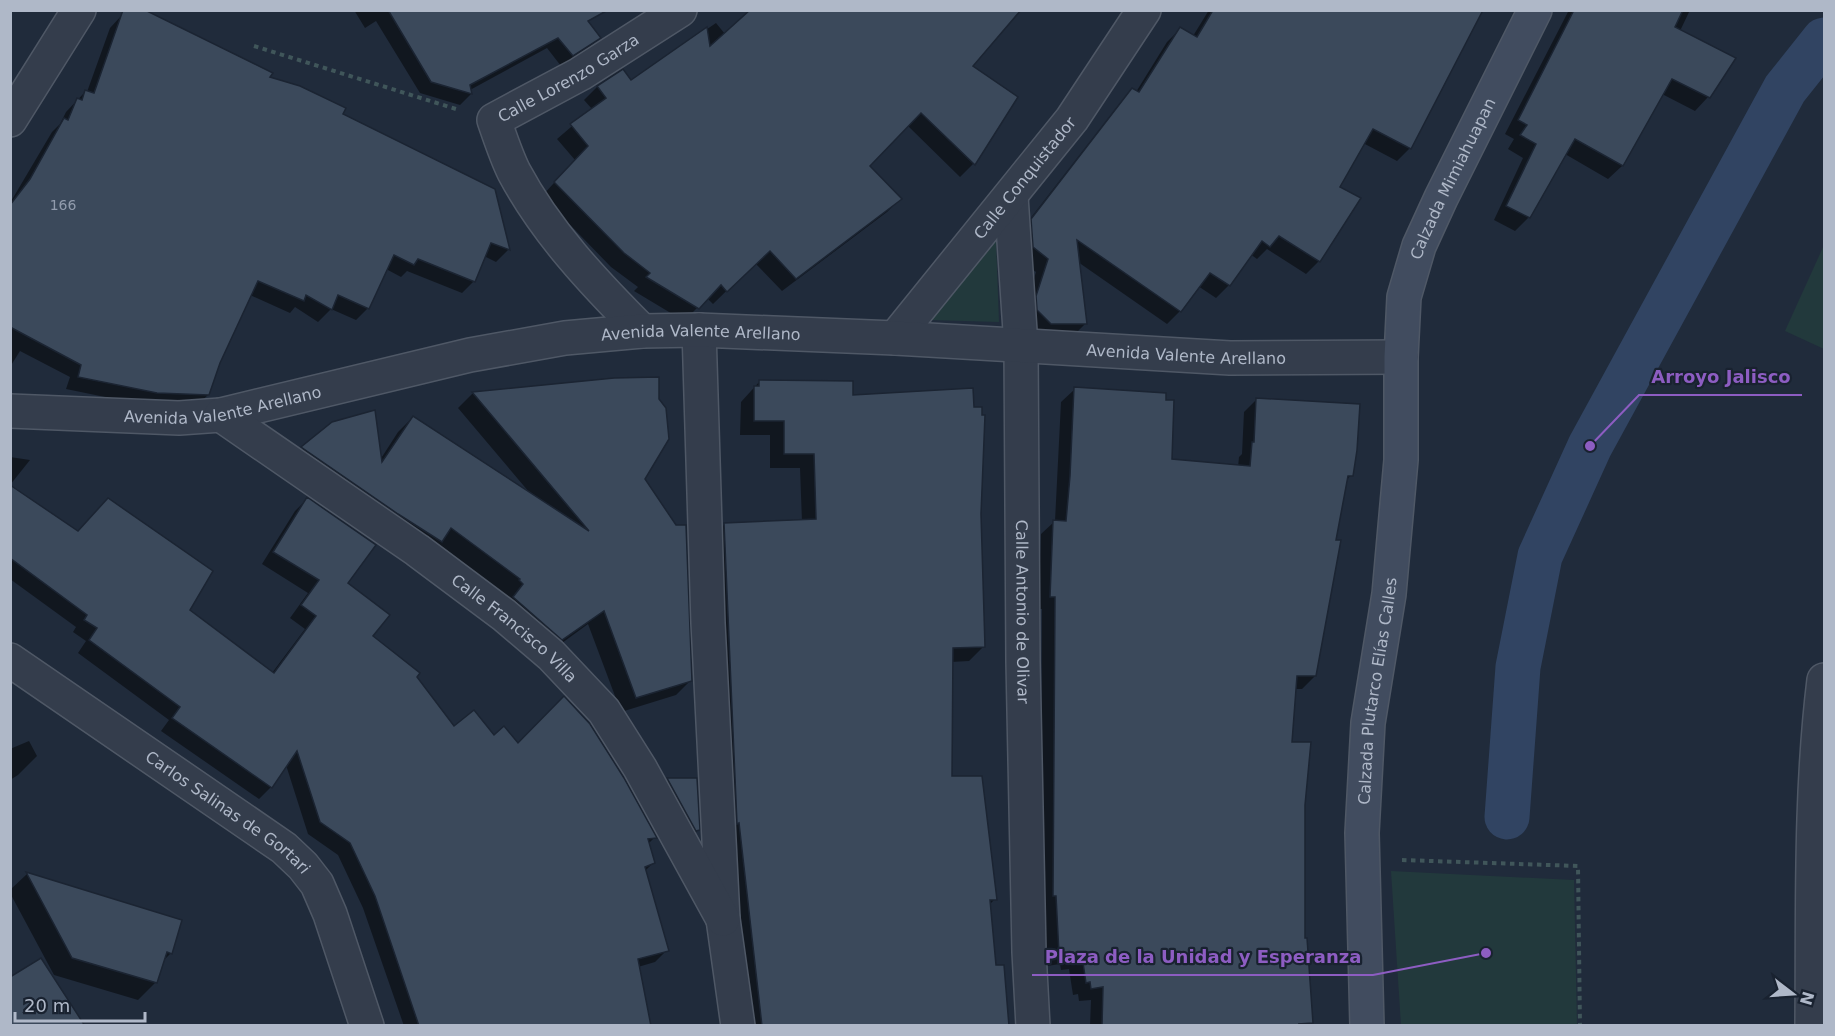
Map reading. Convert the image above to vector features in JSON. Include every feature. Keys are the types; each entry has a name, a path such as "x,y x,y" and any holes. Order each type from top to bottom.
{"main road":[{"name":"Calzada Mimiahuapan","path":"1401,357 1404,297 1419,246 1470,136 1535,10"},
{"name":"Calzada Plutarco Elías Calles","path":"1367,1026 1362,833 1368,723 1389,594 1401,460 1401,357"}],"street":[{"path":"10,120 79,10"},
{"name":"Calle Lorenzo Garza","path":"642,331 601,290 540,213 514,171 494,120 580,74 680,10"},
{"name":"Calle Conquistador","path":"895,338 1072,119 1144,10"},
{"name":"Calle Antonio de Olivar","path":"1011,196 1021,346 1023,674 1029,952 1033,1026"},
{"name":"Avenida Valente Arellano","path":"10,411 179,418 221,415 470,355 565,338 642,331 699,330 895,338 1230,358 1401,357"},
{"name":"Calle Francisco Villa","path":"699,330 708,623 723,919 738,1026"},
{"name":"Calle Francisco Villa","path":"221,415 417,550 504,615 551,655 604,711 640,768 723,919"},
{"name":"Carlos Salinas de Gortari","path":"10,660 284,848 303,866 317,884 330,914 367,1026"},
{"path":"1812,1026 1814,840 1824,680"}],"path":[{"path":"254,46 494,120"},
{"path":"1362,859 1578,866 1580,1026"}],"green space":[{"path":"996,241 999,322 930,320"},
{"path":"1824,245 1824,349 1785,331"},
{"path":"1391,871 1574,880 1577,1025 1401,1025"}],"building":[{"path":"123,10 145,10 273,73 270,77 300,86 346,108 343,114 495,189 510,250 491,243 475,282 418,259 414,265 394,255 369,309 338,295 332,310 306,295 304,301 258,281 220,363 209,395 157,393 78,377 81,365 10,327 10,205 30,179 64,118 68,120 77,98 82,100 85,90 94,93"},
{"path":"388,10 608,10 588,21 601,38 573,56 558,38 470,85 472,94 431,82"},
{"path":"750,10 1021,10 973,66 1018,97 975,165 921,113 870,166 902,199 796,279 770,251 727,292 721,285 699,309 646,277 650,273 624,253 554,182 588,146 570,124 606,98 597,86 623,69 631,80 707,27 710,46"},
{"path":"1213,10 1483,10 1411,149 1373,129 1340,187 1361,198 1320,262 1279,236 1270,247 1262,241 1230,286 1210,273 1181,312 1077,240 1087,324 1051,324 1037,310 1036,296 1048,259 1033,247 1031,219 1132,88 1139,92 1180,27 1197,37"},
{"path":"1574,10 1683,10 1675,27 1736,58 1710,98 1672,79 1623,166 1575,139 1530,218 1506,206 1536,144 1520,135 1527,125 1518,120"},
{"path":"659,377 659,399 666,408 669,439 645,479 676,525 686,525 692,681 636,698 604,611 562,640 513,597 523,584 520,579 451,528 442,542 301,447 332,422 375,410 382,462 413,416 589,531 472,392 614,378"},
{"path":"759,380 853,381 853,395 973,388 974,407 982,407 982,415 985,415 981,514 985,647 953,648 952,776 982,776 997,900 990,900 996,965 1004,965 1009,1026 762,1026 739,823 737,824 724,523 816,519 814,454 784,454 784,421 754,421 754,386 759,386"},
{"path":"1074,387 1166,393 1166,400 1174,400 1172,459 1250,466 1252,442 1254,442 1256,398 1360,404 1353,476 1348,476 1336,540 1341,540 1316,676 1297,676 1292,742 1311,742 1305,805 1305,938 1307,938 1313,1023 1299,1024 1300,1026 1102,1026 1103,987 1091,989 1090,982 1086,983 1082,956 1074,957 1073,952 1059,954 1056,896 1053,896 1055,597 1050,597 1053,520 1066,521"},
{"path":"10,485 78,531 108,498 213,571 190,610 274,673 316,616 301,605 319,580 273,552 307,497 376,545 348,583 390,615 373,636 420,673 417,677 454,726 474,710 494,735 504,726 518,743 564,696 590,724 624,778 657,838 648,839 655,863 645,867 669,951 638,959 651,1026 419,1026 375,896 350,843 320,822 297,751 272,788 172,718 180,707 89,640 97,628 84,620 87,615 10,558"},
{"path":"667,778 697,778 700,830 696,831"},
{"path":"26,872 182,920 172,954 167,952 157,983 72,958"},
{"path":"41,958 85,1026 10,1026 10,977"}],"waterway":[{"path":"1507,817 1518,667 1540,556 1590,446 1785,89 1824,40"}],"place":[{"name":"Arroyo Jalisco","path":"1590,446"},
{"name":"Plaza de la Unidad y Esperanza","path":"1486,953"}]}
